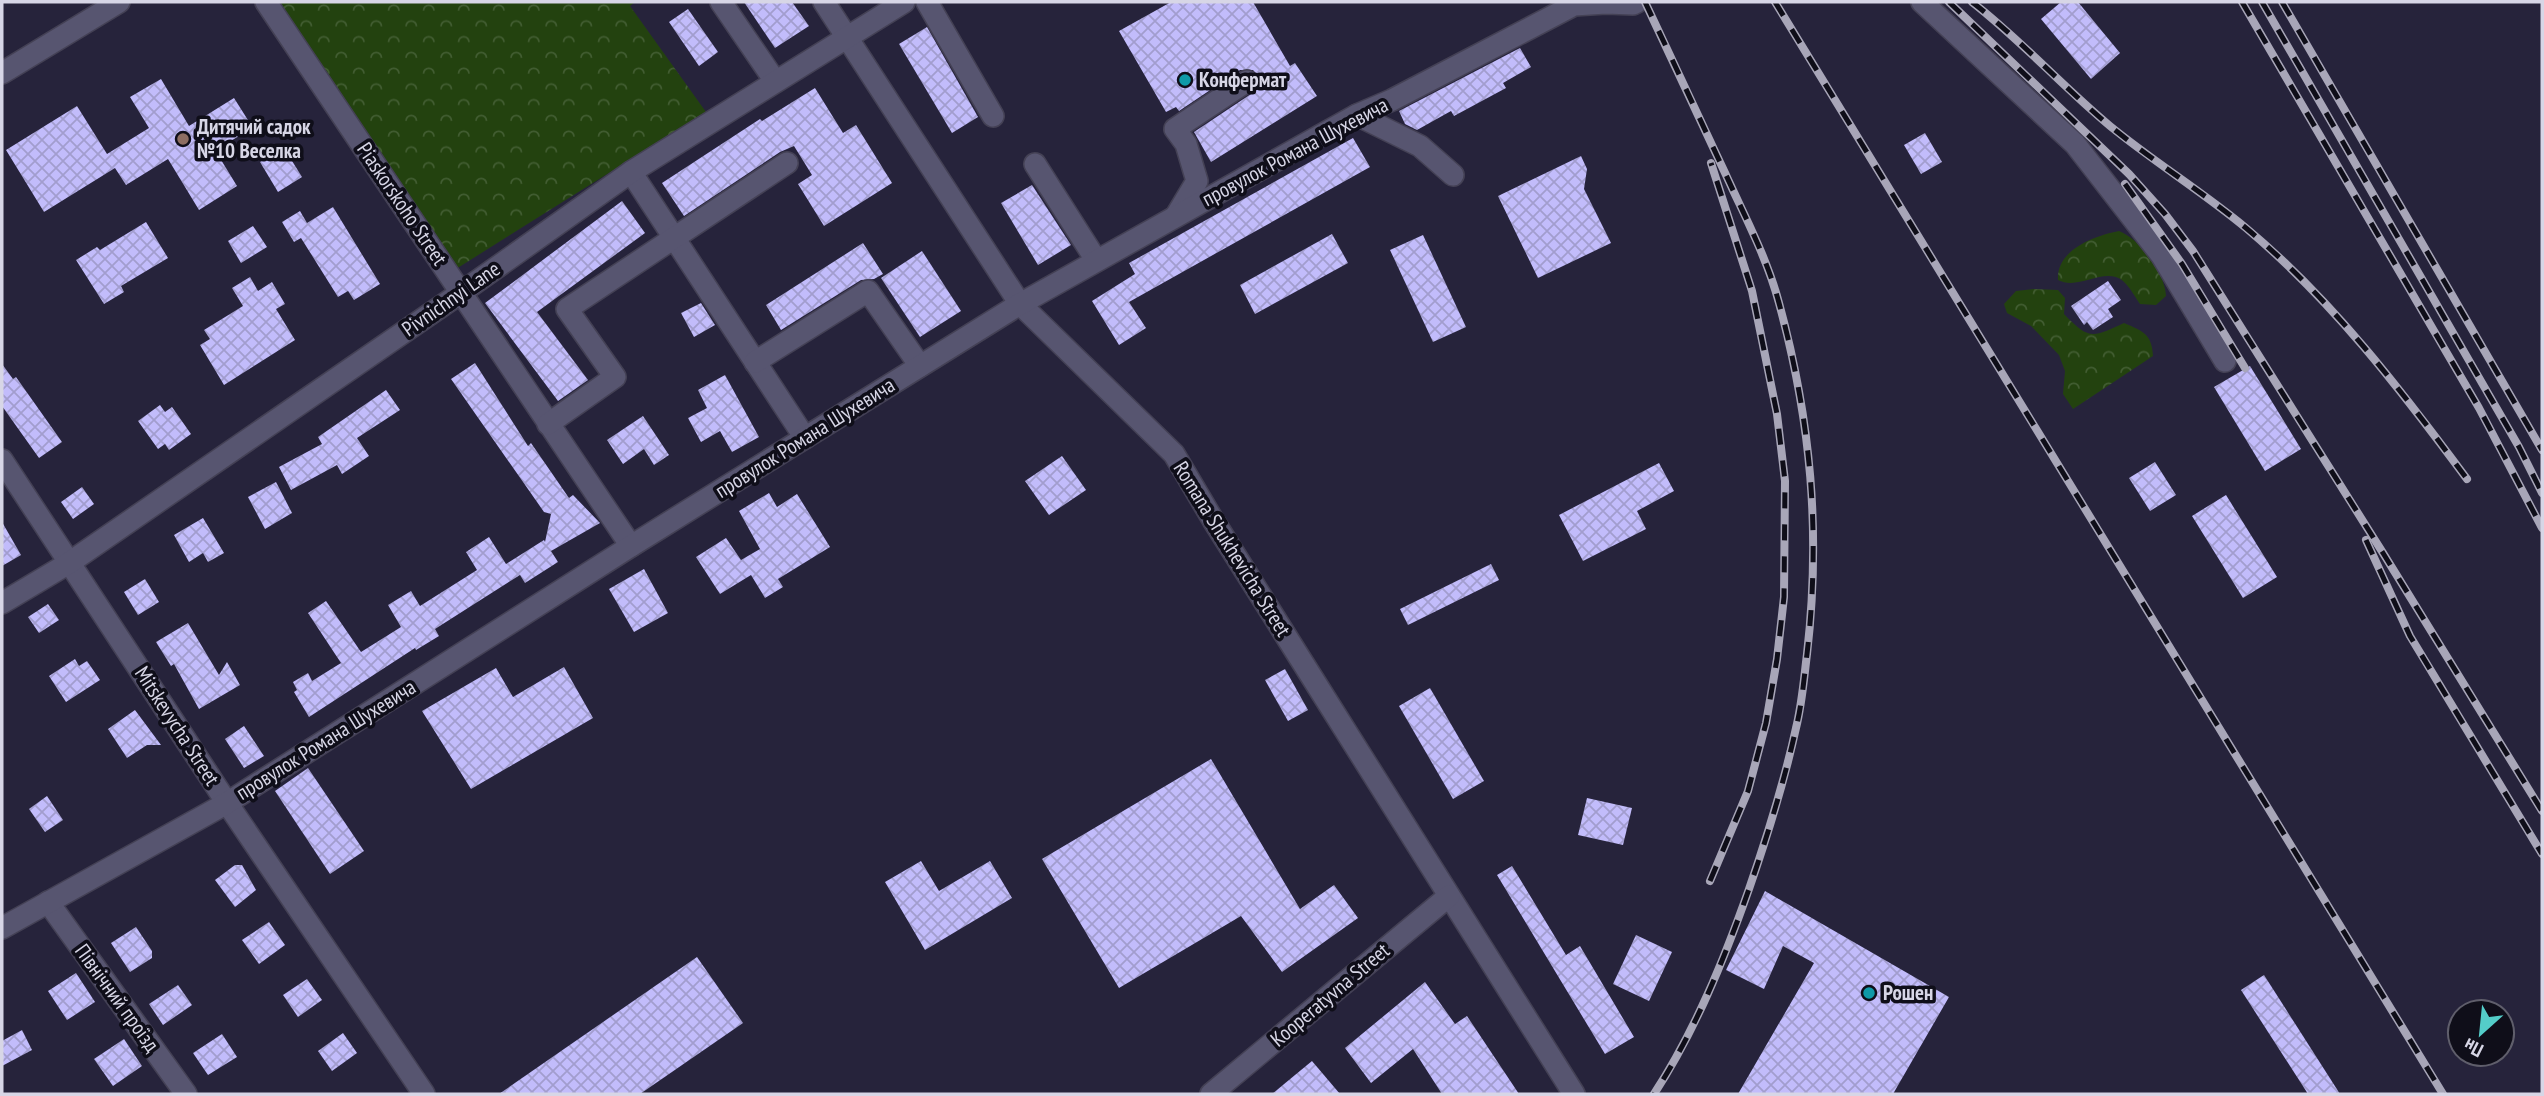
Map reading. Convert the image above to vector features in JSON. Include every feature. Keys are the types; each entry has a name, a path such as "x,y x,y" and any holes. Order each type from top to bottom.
{"street":[{"path":"2,74 119,2"},
{"name":"Piaskorskoho Street","path":"265,2 631,546"},
{"path":"721,2 775,81"},
{"name":"Romana Shukhevicha Street","path":"824,2 1020,304 1174,454 1574,1094"},
{"name":"Pivnichnyi Lane","path":"2,603 69,563 631,172 904,2"},
{"path":"926,2 993,116"},
{"path":"1922,2 2074,144 2162,256 2225,361"},
{"name":"провулок Романа Шухевича","path":"2,928 227,803 631,546 1020,304 1096,260 1357,115 1392,100 1574,5 1635,3"},
{"path":"1175,218 1197,181 1186,144 1175,129 1247,81"},
{"path":"1357,115 1420,146 1453,175"},
{"path":"548,424 615,377 567,309 788,163"},
{"path":"1035,164 1096,260"},
{"path":"631,172 805,438"},
{"path":"755,362 868,291 920,366"},
{"name":"Mitskevycha Street","path":"2,460 227,803 424,1094"},
{"name":"Kooperatyvna Street","path":"1211,1094 1449,896"},
{"name":"Північний проїзд","path":"48,902 186,1094"}],"green space":[{"path":"277,2 635,2 630,6 706,112 456,269"},
{"path":"2119,231 2143,249 2161,277 2166,296 2156,305 2140,304 2126,283 2116,277 2100,277 2074,283 2058,280 2063,260 2078,246"},
{"path":"2058,290 2065,298 2064,314 2079,328 2091,334 2105,332 2124,323 2141,331 2151,343 2153,356 2073,409 2063,394 2065,371 2059,355 2031,326 2007,313 2004,304 2016,291"}],"building":[{"path":"744,2 792,2 809,26 775,48"},
{"name":"Конфермат","path":"1171,2 1253,2 1290,66 1295,63 1317,96 1211,162 1194,132 1254,92 1260,79 1253,70 1240,70 1179,111 1176,107 1166,112 1119,31"},
{"path":"2061,2 2078,2 2120,53 2091,79 2041,19"},
{"path":"688,9 718,52 699,66 669,22"},
{"path":"927,27 978,117 952,133 899,44"},
{"path":"1520,48 1531,67 1503,83 1506,88 1454,116 1451,111 1417,130 1405,124 1399,111"},
{"name":"Дитячий садок №10 Веселка","path":"161,79 189,126 234,98 253,128 215,150 237,186 199,210 168,159 126,185 115,168 44,212 6,150 77,106 107,154 149,128 130,97"},
{"path":"815,88 843,133 856,125 892,183 824,226 798,184 812,175 794,146 780,152 684,216 662,183 760,119 762,121"},
{"path":"1925,133 1942,162 1921,174 1904,145"},
{"path":"1353,138 1370,167 1129,302 1146,328 1119,345 1092,301 1135,274 1129,263"},
{"path":"284,148 302,177 278,192 260,162"},
{"path":"1581,156 1587,169 1584,189 1611,243 1538,278 1498,196"},
{"path":"1032,185 1071,245 1038,265 1001,203"},
{"path":"622,201 645,233 537,312 588,380 558,401 485,303"},
{"path":"333,207 380,284 354,300 348,291 338,297 301,238 294,242 282,222 300,211 307,223"},
{"path":"146,222 168,258 121,286 124,292 104,304 76,260 97,247 100,250"},
{"path":"253,226 267,247 241,263 228,241"},
{"path":"1332,234 1348,263 1255,314 1240,285"},
{"path":"1423,235 1466,327 1433,342 1390,250"},
{"path":"863,243 883,274 874,279 861,280 781,330 766,305"},
{"path":"922,251 961,311 920,337 881,278"},
{"path":"250,277 258,291 272,282 285,304 276,309 295,340 224,385 200,345 210,339 204,330 243,306 232,288"},
{"path":"2108,281 2121,300 2108,309 2113,317 2093,330 2087,322 2084,325 2071,306"},
{"path":"701,303 715,325 694,337 681,313"},
{"path":"475,363 528,446 531,443 569,498 573,495 600,523 551,551 558,562 525,583 520,575 435,629 439,636 416,650 415,648 309,717 294,692 297,690 293,682 308,673 312,681 341,663 308,613 326,601 361,652 401,627 388,605 411,591 420,606 477,570 466,552 489,537 506,564 544,540 545,542 551,514 544,512 451,379"},
{"path":"2,364 13,379 16,377 62,442 39,458 2,406"},
{"path":"2250,366 2301,449 2265,471 2214,387"},
{"path":"725,375 759,437 732,452 720,431 701,442 688,418 707,408 698,390"},
{"path":"386,390 400,410 357,438 369,456 342,474 337,465 291,490 279,467 322,444 318,437"},
{"path":"160,405 165,412 172,407 191,434 169,450 165,444 158,449 138,421"},
{"path":"643,416 669,455 654,465 644,449 623,464 607,440"},
{"path":"1062,456 1086,490 1049,515 1025,481"},
{"path":"2155,462 2176,495 2150,511 2129,478"},
{"path":"1659,463 1674,491 1637,511 1646,529 1583,561 1559,515"},
{"path":"276,482 292,513 265,529 248,497"},
{"path":"82,487 94,504 73,519 61,502"},
{"path":"769,493 777,507 797,494 830,547 778,579 783,587 765,598 751,575 720,594 696,557 726,538 741,560 760,549 739,511"},
{"path":"2226,495 2277,577 2243,598 2192,516"},
{"path":"203,518 224,553 208,562 203,553 189,562 174,535"},
{"path":"2,522 21,555 2,566"},
{"path":"1491,564 1499,580 1408,625 1400,609"},
{"path":"644,569 668,613 634,632 609,589"},
{"path":"145,579 159,602 138,615 124,592"},
{"path":"48,604 59,620 39,633 28,617"},
{"path":"188,623 219,675 227,662 240,685 199,709 174,664 171,666 156,642"},
{"path":"75,659 79,666 87,661 100,680 66,702 49,676"},
{"path":"564,667 593,718 471,789 422,711 496,668 513,697"},
{"path":"1285,669 1308,710 1288,721 1265,680"},
{"path":"1430,688 1484,781 1453,799 1399,706"},
{"path":"135,710 161,745 147,745 127,758 108,729"},
{"path":"244,726 264,756 244,768 225,739"},
{"path":"1211,759 1300,909 1334,885 1358,918 1282,972 1241,916 1119,988 1042,859"},
{"path":"308,768 364,851 330,874 275,791"},
{"path":"47,796 63,820 45,832 29,809"},
{"path":"1587,798 1632,808 1623,845 1578,835"},
{"path":"921,861 939,891 990,861 1012,898 925,950 885,882"},
{"path":"235,865 242,865 256,890 235,907 215,880"},
{"path":"1512,866 1566,955 1580,946 1634,1037 1605,1054 1497,875"},
{"name":"Рошен","path":"1765,891 1949,997 1893,1094 1738,1094 1814,963 1783,946 1764,989 1726,970"},
{"path":"269,922 285,945 259,964 242,940"},
{"path":"136,927 152,951 152,958 130,972 111,943"},
{"path":"1636,935 1672,952 1649,1001 1613,984"},
{"path":"697,957 743,1023 640,1094 499,1094"},
{"path":"76,973 95,1002 67,1020 48,991"},
{"path":"2264,975 2340,1094 2308,1094 2241,990"},
{"path":"307,979 322,1000 298,1017 283,995"},
{"path":"1425,982 1455,1024 1467,1016 1519,1094 1442,1094 1413,1049 1371,1083 1345,1048"},
{"path":"178,985 192,1005 163,1025 149,1004"},
{"path":"22,1030 32,1050 2,1066 2,1041"},
{"path":"343,1033 357,1053 332,1071 318,1051"},
{"path":"222,1034 237,1057 208,1075 193,1053"},
{"path":"124,1039 142,1066 113,1086 94,1059"},
{"path":"1312,1061 1340,1094 1272,1094"}],"railway":[{"path":"1645,2 1755,238 1774,286 1799,390 1806,434 1813,520 1811,609 1804,682 1781,789 1749,889 1719,968 1683,1045 1654,1094"},
{"path":"1775,2 2443,1094"},
{"path":"1949,2 2129,174 2165,214 2193,251 2542,811"},
{"path":"1972,2 2110,126 2230,215 2308,285 2364,347 2467,479"},
{"path":"2242,2 2479,408 2542,528"},
{"path":"2262,2 2519,447 2542,493"},
{"path":"2282,2 2542,450"},
{"path":"1710,881 1748,791 1766,723 1784,597 1785,481 1777,414 1752,291 1711,163"},
{"path":"2125,184 2182,264 2245,368"},
{"path":"2366,540 2410,636 2542,854"}],"place":[{"name":"Конфермат","path":"1185,80"},
{"name":"Дитячий садок №10 Веселка","path":"183,139"},
{"name":"Рошен","path":"1869,993"}]}
